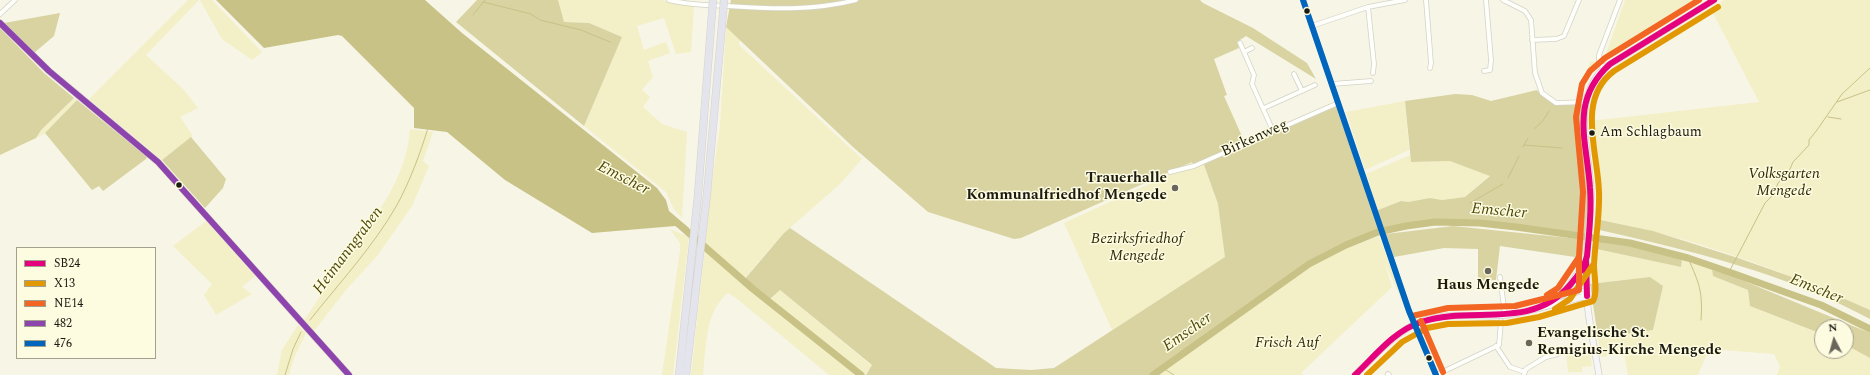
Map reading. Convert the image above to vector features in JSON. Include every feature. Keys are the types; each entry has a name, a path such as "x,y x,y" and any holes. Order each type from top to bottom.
{"highway":[{"path":"679,375 696,213 713,0"},
{"path":"686,375 704,219 724,0"}],"main road":[{"path":"1599,375 1587,296 1586,261 1591,191 1584,128 1586,102 1591,84 1604,68 1714,0"},
{"path":"1,24 49,71 158,162 349,375"},
{"path":"1564,294 1586,261"},
{"path":"1544,306 1564,294 1575,290 1583,292 1587,296"},
{"path":"1355,375 1398,335 1414,324 1446,315 1505,315 1587,296"}],"street":[{"path":"0,14 15,0"},
{"path":"669,0 697,4 785,9 829,6 856,0"},
{"path":"1303,0 1414,324 1436,375 1498,346"},
{"path":"1312,26 1368,7 1405,0"},
{"path":"1426,0 1431,63 1430,68"},
{"path":"1484,70 1490,70 1491,60 1486,0"},
{"path":"1503,0 1518,7 1528,15 1531,20 1535,73 1542,93 1556,103 1586,102"},
{"path":"1532,40 1556,39 1564,36 1579,0"},
{"path":"1604,68 1599,62 1599,54 1620,0"},
{"path":"1368,7 1374,62 1373,73"},
{"path":"1240,43 1254,75 1252,84 1273,131"},
{"path":"1244,52 1252,48"},
{"path":"1294,74 1302,91"},
{"path":"1332,84 1371,81"},
{"path":"1264,108 1315,85"},
{"name":"Birkenweg","path":"1170,172 1194,166 1338,103"},
{"path":"1500,277 1505,315"},
{"path":"1501,321 1498,346 1510,367 1524,373 1526,369 1546,358 1558,354"}],"green space":[{"path":"188,0 199,0 146,55 183,89 198,108 180,117 193,136 162,160 89,99"},
{"path":"200,0 212,0 262,52 252,60 222,39"},
{"path":"558,0 661,0 694,6 691,52 676,54 664,18 637,26 644,50 666,42 670,53 648,61 653,77 642,90 650,97 643,107 662,124 687,132 682,218 674,209 666,192 584,126 622,37 589,23 563,22"},
{"path":"1625,0 1704,0 1607,59 1605,57"},
{"name":"Volksgarten Mengede","path":"1724,0 1870,0 1870,310 1804,282 1736,256 1666,235 1596,219 1596,192 1590,121 1759,102 1711,9"},
{"path":"726,27 740,40 739,45 862,159 839,185 784,233 743,280 768,302 780,290 872,366 865,375 829,375 735,297 728,293 720,301 711,320 706,342 703,375 691,375 705,248 724,263 705,246 710,196 720,126"},
{"path":"1594,61 1595,68 1582,90 1581,85 1590,62"},
{"path":"74,98 77,100 45,133 36,138 40,130"},
{"path":"1405,101 1409,150 1365,170 1346,112"},
{"path":"410,129 433,132 423,161 429,166 412,206 377,256 346,290 314,331 304,320 388,196 403,164 408,147"},
{"path":"1410,155 1411,162 1450,161 1490,175 1465,197 1442,200 1430,198 1408,202 1401,201 1378,210 1366,174"},
{"name":"Bezirksfriedhof Mengede","path":"1192,162 1203,162 1218,204 1226,257 1112,330 1064,223 1169,175"},
{"path":"206,221 255,276 242,287 252,294 216,315 204,295 212,284 173,246"},
{"path":"670,229 689,237 673,375 662,375 680,251 680,243"},
{"name":"Frisch Auf","path":"1379,236 1406,310 1384,261 1392,287 1301,373 1303,375 1153,375 1309,264"},
{"path":"1592,248 1681,267 1682,258 1711,267 1713,276 1748,290 1750,306 1814,331 1814,359 1854,359 1854,349 1870,358 1870,375 1777,375 1780,366 1774,354 1709,349 1698,375 1628,375 1624,353 1601,357 1598,338 1653,330 1663,286 1650,277 1590,284"},
{"path":"298,325 306,333 294,358 289,375 277,375 282,350"},
{"path":"1589,347 1592,366 1582,367 1582,372 1568,372 1566,353"}],"shaded area":[{"path":"477,0 558,0 564,22 589,23 622,37 584,126 456,22"},
{"path":"731,0 1200,0 1203,3 1253,28 1307,63 1316,79 1246,36 1237,42 1239,48 1214,59 1227,95 1224,96 1245,143 1336,106 1373,212 1401,201 1408,202 1430,198 1442,200 1465,197 1490,176 1450,161 1411,162 1405,101 1455,94 1472,95 1491,101 1537,90 1548,100 1554,103 1565,105 1586,102 1584,121 1590,181 1588,236 1516,227 1453,222 1406,226 1378,232 1346,245 1309,264 1153,375 866,375 872,365 780,290 769,300 744,280 790,228 996,368 1031,370 1054,368 1225,257 1218,204 1203,162 1194,166 1192,162 1021,238 1014,239 928,212 853,147 726,27"},
{"path":"60,13 54,36 34,53 4,23"},
{"path":"0,28 44,73 74,98 41,130 36,138 0,155"},
{"path":"77,100 147,157 103,191 99,186 92,190 45,133"},
{"path":"191,137 226,179 223,188 205,208 162,160"},
{"path":"1596,219 1653,231 1738,258 1806,282 1870,310 1870,319 1804,288 1770,276 1666,245 1595,229"},
{"path":"1453,226 1584,240 1582,258 1500,246 1496,280 1478,281 1478,249 1444,248 1394,257 1386,234"},
{"path":"1594,238 1682,258 1681,267 1592,248"},
{"path":"1712,270 1727,274 1836,319 1814,319 1814,331 1750,306 1748,290 1713,276"},
{"path":"1650,277 1663,286 1653,330 1598,338 1590,284"},
{"path":"1854,326 1870,333 1870,358 1854,349"}],"water":[{"path":"216,0 425,0 462,33 657,188 666,200 669,211 689,228 688,235 675,226 592,233 505,180 447,132 414,128 414,108 342,36 338,35 264,48"}],"waterway":[{"path":"473,15 485,0"},
{"path":"483,2 531,14 540,20 581,30 610,42"},
{"path":"1729,272 1765,203 1774,194 1778,183 1790,169 1793,162 1809,145 1809,140 1842,94 1870,68"},
{"path":"1837,102 1870,90"},
{"path":"1534,129 1542,122 1549,111"},
{"path":"1828,117 1841,119"},
{"name":"Heimanngraben","path":"310,320 367,250 388,220 402,196 428,128"},
{"path":"1523,147 1528,138"},
{"path":"1524,145 1562,148"},
{"path":"1508,178 1519,156"},
{"path":"1470,203 1503,184"},
{"name":"Emscher","path":"1153,375 1309,264 1346,245 1378,232 1435,222 1480,223 1630,243 1688,258 1729,272 1821,305 1870,329"},
{"name":"Emscher","path":"682,227 753,289 861,375"},
{"path":"1688,258 1701,294 1701,320"},
{"name":"Heimanngraben","path":"285,375 293,349 301,332"},
{"path":"1163,368 1174,375"}],"transit line":[{"name":"476","path":"1303,0 1409,311 1436,375"},
{"name":"NE14","path":"1412,316 1448,308 1515,306 1579,290 1579,257 1583,192 1576,117 1582,84 1590,71 1605,58 1699,0"},
{"name":"SB24","path":"1355,375 1385,345 1402,331 1411,326 1440,317 1500,314 1537,308 1554,299 1570,285 1580,271 1587,256 1591,197 1584,138 1584,122 1585,107 1589,92 1597,78 1610,64 1714,0"},
{"name":"X13","path":"1367,375 1402,342 1427,328 1448,324 1507,323 1539,317 1593,301 1595,293 1594,265 1599,201 1598,176 1592,127 1592,111 1595,96 1602,83 1614,71 1718,7"},
{"name":"482","path":"0,23 49,71 158,162 349,375"},
{"name":"NE14","path":"1547,295 1558,288 1579,257"},
{"name":"SB24","path":"1586,261 1587,296"},
{"name":"X13","path":"1555,309 1570,299 1593,265"},
{"name":"NE14","path":"1421,321 1443,372"}],"place":[{"name":"Am Schlagbaum","path":"1592,133"},
{"name":"Trauerhalle Kommunalfriedhof Mengede","path":"1175,188"},
{"name":"Haus Mengede","path":"1488,271"},
{"name":"Evangelische St. Remigius-Kirche Mengede","path":"1529,343"}]}
